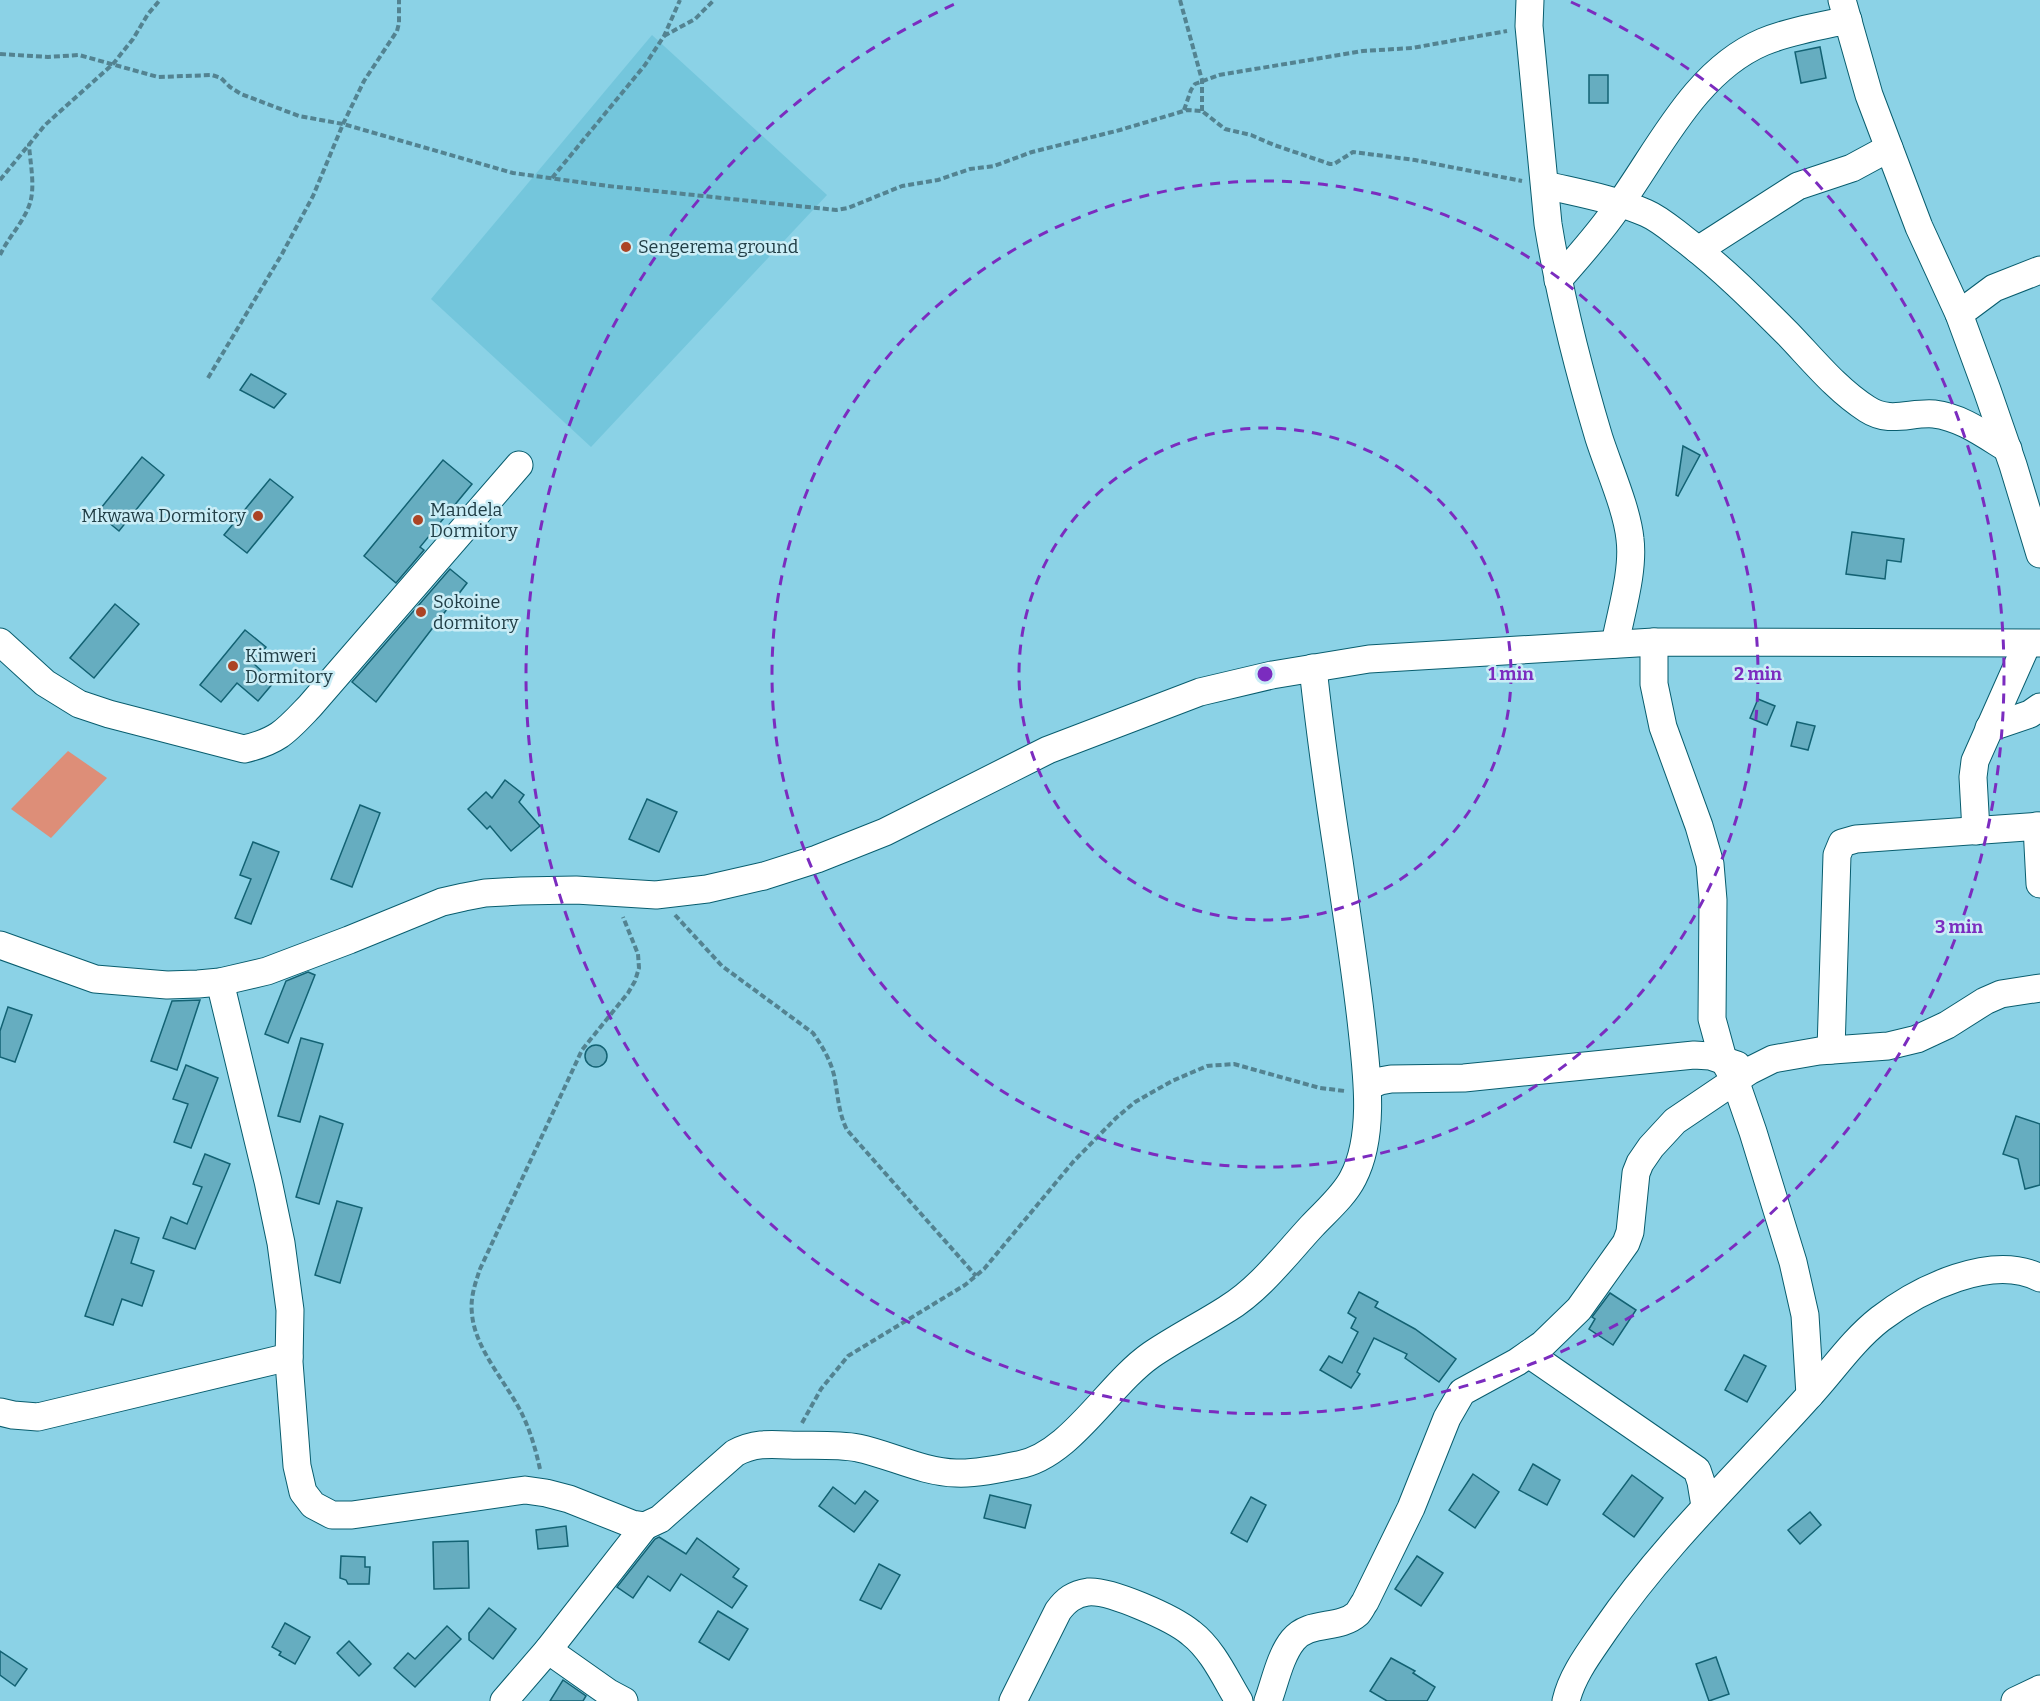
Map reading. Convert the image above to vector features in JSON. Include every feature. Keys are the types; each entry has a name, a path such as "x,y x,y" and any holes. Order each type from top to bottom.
{"street":[{"path":"1558,280 1587,248 1621,203 1680,116 1705,85 1727,64 1762,43 1845,10 1869,95 1919,227 1959,314 2007,449 2040,554"},
{"path":"1530,13 1548,224 1558,280 1565,314 1630,539 1629,564 1615,644"},
{"path":"1698,250 1798,186 1852,168 1889,148"},
{"path":"1545,185 1621,203 1648,214 1698,250 1761,307 1839,387 1866,409 1879,416 1887,417 1934,414 1952,418 2007,449"},
{"path":"1959,314 1994,288 2040,270"},
{"path":"0,642 45,683 79,704 244,749 264,744 284,734 310,706 519,465"},
{"path":"1654,642 1654,684 1663,727 1699,826 1710,864 1713,900 1712,1019 1736,1070 1793,1262 1805,1315 1810,1395"},
{"path":"0,945 95,979 167,985 220,982 267,970 453,900 485,893 613,892 656,895 707,889 764,876 818,859 885,832 1048,750 1200,692 1313,668 1369,659 1615,644 1654,642 2034,644 1989,728 1975,762 1973,777 1976,831"},
{"path":"504,1701 548,1650 645,1526 660,1519 735,1453 748,1446 764,1444 855,1448 882,1454 926,1469 958,1474 1021,1465 1038,1460 1071,1435 1126,1375 1148,1357 1230,1308 1254,1287 1353,1180 1365,1139 1368,1086 1313,668"},
{"path":"1989,728 2030,714 2040,707"},
{"path":"1831,1050 1839,848 1842,843 1848,840 2039,826 2040,884"},
{"path":"220,982 281,1243 290,1310 289,1357 297,1466 303,1492 313,1505 332,1515 352,1515 525,1490 546,1492 632,1524 645,1526"},
{"path":"1268,1701 1286,1653 1293,1641 1303,1631 1346,1620 1357,1614 1365,1602 1411,1508 1447,1418 1462,1392 1543,1344 1580,1309 1626,1243 1630,1232 1636,1173 1651,1147 1675,1121 1736,1070 1796,1054 1888,1046 1917,1039 2001,994 2040,988"},
{"path":"1368,1086 1391,1079 1464,1078 1694,1055 1710,1056 1736,1070"},
{"path":"1566,1701 1583,1662 1622,1605 1705,1506 1810,1395 1858,1337 1881,1318 1921,1294 1964,1276 1991,1270 2013,1269 2039,1278"},
{"path":"1528,1354 1697,1470 1705,1506"},
{"path":"0,1412 38,1417 289,1357"},
{"path":"1013,1701 1061,1606 1074,1596 1089,1592 1108,1594 1142,1606 1191,1632 1208,1650 1239,1701"},
{"path":"548,1650 624,1701"},
{"path":"2014,1701 2040,1689"}],"path":[{"path":"0,180 45,125 113,63 160,0"},
{"path":"208,378 282,254 313,196 364,81 397,31 399,0"},
{"path":"551,179 645,65 664,36 680,0"},
{"path":"664,36 695,19 714,0"},
{"path":"1180,0 1202,80 1202,111"},
{"path":"1184,111 1191,90 1202,80 1219,75 1287,62 1386,48 1412,48 1474,38 1530,13"},
{"path":"0,54 48,57 80,55 158,77 212,75 221,78 241,94 299,116 343,124 491,167 551,179 836,210 848,208 902,186 938,180 970,169 994,166 1032,152 1184,111 1202,111 1225,129 1251,135 1330,164 1334,164 1353,152 1415,160 1545,185"},
{"path":"0,255 30,204 32,191 29,144"},
{"path":"546,1492 535,1447 523,1415 478,1337 472,1316 472,1296 480,1269 582,1050 635,981 639,968 638,954 613,892"},
{"path":"656,895 722,966 813,1033 823,1047 833,1073 842,1119 848,1130 976,1276"},
{"path":"790,1445 821,1389 848,1356 965,1285 984,1269 1074,1162 1116,1118 1135,1102 1172,1081 1207,1066 1234,1064 1339,1092 1368,1086"}],"shaded area":[{"name":"Sengerema ground","path":"652,35 827,195 591,447 431,299"},
{"path":"68,751 107,778 51,838 11,809"}],"building":[{"path":"1820,47 1826,78 1801,83 1795,52"},
{"path":"1589,75 1608,75 1608,103 1589,103"},
{"path":"251,374 286,394 274,408 240,390"},
{"path":"1683,446 1700,455 1678,496 1676,495"},
{"path":"142,457 164,475 119,531 97,513"},
{"name":"Mandela Dormitory","path":"443,460 472,484 420,547 424,550 396,583 364,556"},
{"name":"Mkwawa Dormitory","path":"270,479 293,497 247,553 224,535"},
{"path":"1852,532 1904,539 1901,562 1887,560 1885,579 1846,574"},
{"name":"Sokoine dormitory","path":"450,569 467,583 376,702 352,682"},
{"path":"115,604 139,624 94,678 70,658"},
{"name":"Kimweri Dormitory","path":"245,630 266,647 253,663 274,682 258,701 237,683 221,702 200,685"},
{"path":"1758,699 1775,706 1767,725 1750,718"},
{"path":"1797,722 1815,726 1808,750 1791,746"},
{"path":"505,780 524,795 519,802 540,826 511,851 490,826 487,829 468,809 486,792 492,798"},
{"path":"647,799 677,812 659,852 629,839"},
{"path":"360,805 380,813 352,887 331,879"},
{"path":"253,842 279,852 251,924 235,918 251,879 240,875"},
{"path":"308,972 315,975 288,1043 265,1034 286,981"},
{"path":"200,1000 177,1070 151,1061 172,1001"},
{"path":"8,1007 32,1015 15,1062 0,1057 0,1031"},
{"path":"301,1038 323,1044 300,1122 278,1116"},
{"path":"596,1045 604,1048 607,1056 604,1064 596,1067 588,1064 585,1056 588,1048"},
{"path":"186,1065 218,1078 191,1148 174,1142 188,1104 173,1099"},
{"path":"320,1116 343,1124 319,1204 296,1197"},
{"path":"2016,1116 2040,1124 2040,1185 2025,1189 2018,1159 2003,1154"},
{"path":"205,1154 230,1164 195,1249 163,1238 171,1217 187,1224 202,1187 193,1184"},
{"path":"337,1201 362,1208 340,1283 315,1275"},
{"path":"115,1230 139,1238 131,1263 154,1271 142,1306 122,1299 113,1325 85,1316"},
{"path":"1359,1292 1378,1302 1375,1307 1415,1329 1456,1359 1439,1382 1405,1358 1407,1354 1374,1338 1357,1372 1360,1374 1351,1388 1320,1370 1329,1356 1342,1363 1358,1332 1351,1328 1356,1318 1348,1313"},
{"path":"1610,1293 1636,1310 1613,1345 1589,1329 1595,1319 1592,1317"},
{"path":"1744,1355 1766,1366 1747,1402 1725,1390"},
{"path":"1533,1464 1560,1480 1547,1505 1519,1490"},
{"path":"1473,1474 1499,1492 1475,1528 1449,1510"},
{"path":"1632,1475 1663,1498 1634,1537 1603,1514"},
{"path":"833,1487 855,1504 865,1491 878,1501 854,1532 819,1506"},
{"path":"990,1495 1031,1505 1025,1528 984,1518"},
{"path":"1251,1497 1266,1505 1247,1542 1231,1533"},
{"path":"1810,1512 1821,1525 1800,1544 1788,1530"},
{"path":"566,1526 568,1546 538,1549 536,1530"},
{"path":"659,1537 686,1554 697,1538 739,1569 733,1577 747,1586 732,1608 681,1574 670,1591 648,1576 633,1598 617,1587"},
{"path":"468,1541 469,1588 434,1589 433,1542"},
{"path":"341,1556 365,1557 365,1567 370,1567 369,1584 348,1584 346,1580 340,1578"},
{"path":"1417,1556 1443,1573 1421,1606 1395,1589"},
{"path":"879,1564 900,1575 881,1609 860,1600"},
{"path":"489,1608 516,1629 493,1659 469,1640 469,1633"},
{"path":"718,1611 748,1629 729,1660 699,1642"},
{"path":"285,1623 310,1637 295,1664 279,1655 281,1652 272,1647"},
{"path":"447,1626 461,1639 415,1687 394,1668 408,1653 415,1659"},
{"path":"349,1641 371,1664 359,1676 337,1653"},
{"path":"0,1651 27,1669 15,1686 0,1675"},
{"path":"1716,1657 1729,1694 1709,1701 1696,1664"},
{"path":"1391,1658 1415,1671 1413,1673 1435,1687 1427,1701 1387,1701 1370,1691"},
{"path":"563,1680 586,1696 583,1701 550,1701"}],"place":[{"name":"Sengerema ground","path":"626,247"},
{"name":"Mkwawa Dormitory","path":"258,516"},
{"name":"Mandela Dormitory","path":"418,520"},
{"name":"Sokoine dormitory","path":"421,612"},
{"name":"Kimweri Dormitory","path":"233,666"}]}
